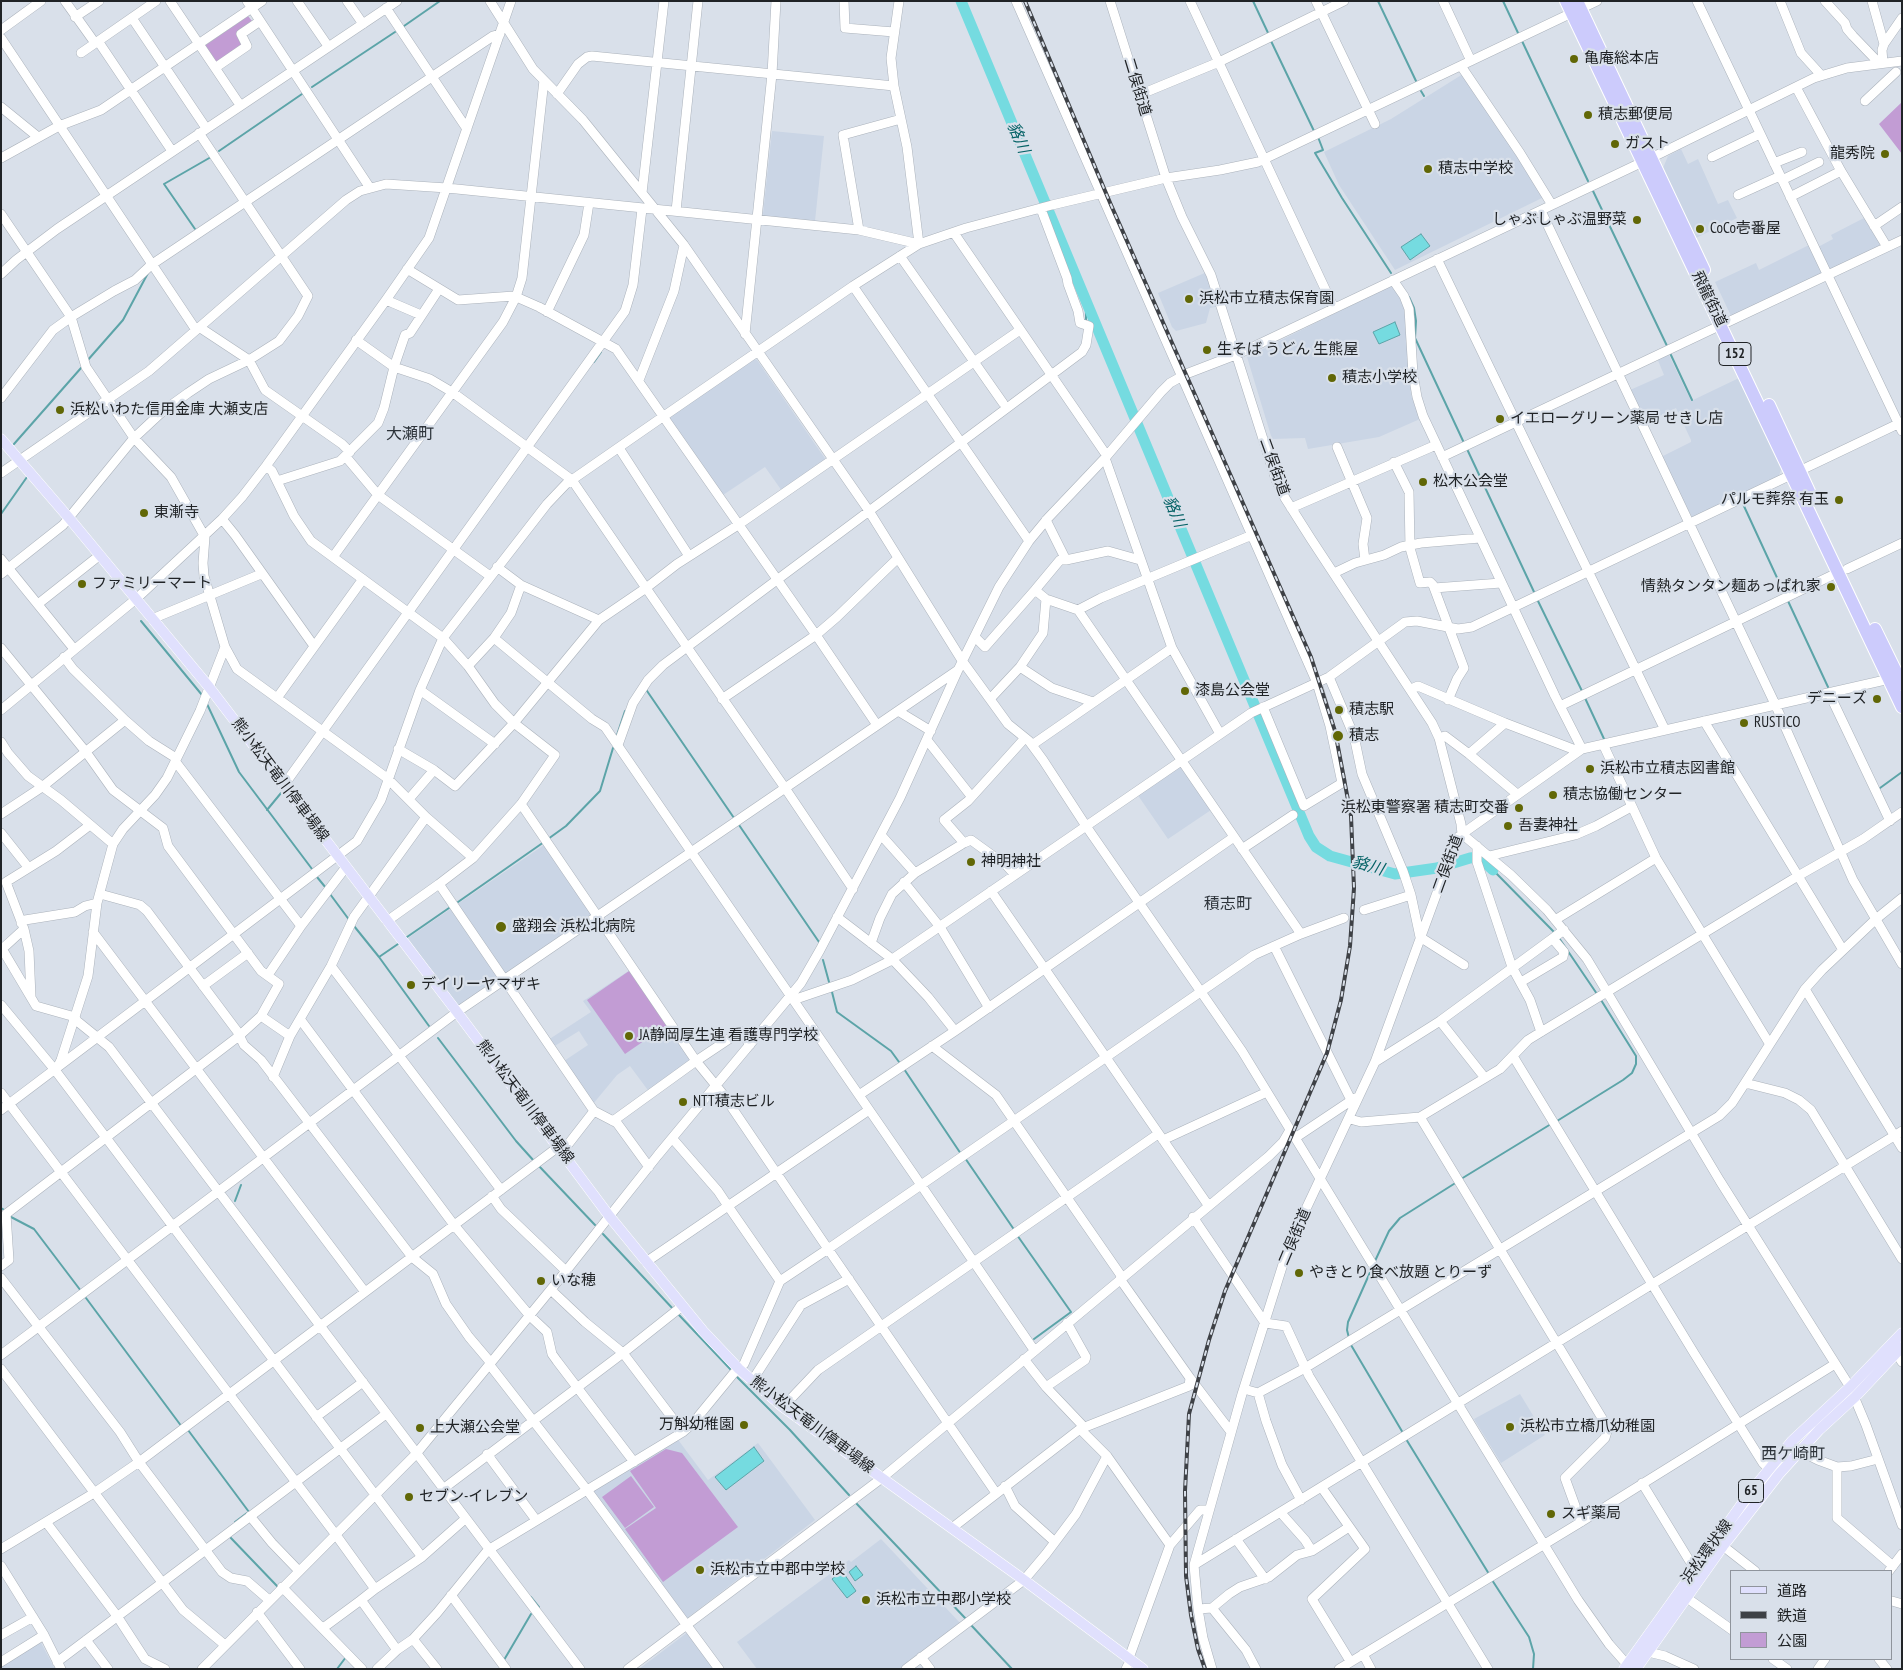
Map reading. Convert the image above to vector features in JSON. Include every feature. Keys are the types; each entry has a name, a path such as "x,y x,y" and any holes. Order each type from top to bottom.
{"highway":[{"name":"飛龍街道","path":"1574,6 1795,472 1898,680 1902,706"}],"main road":[{"name":"熊小松天竜川停車場線","path":"1,439 209,687 457,1012 610,1217 736,1371 752,1380 783,1407 1024,1580 1128,1662 1143,1669"},
{"name":"浜松環状線","path":"1629,1668 1696,1566 1749,1494 1792,1442 1902,1333"},
{"name":"浜松環状線","path":"1629,1668 1648,1652 1723,1546 1779,1474 1819,1430 1855,1397 1899,1350"}],"street":[{"path":"1,30 41,1"},
{"path":"65,1 131,90 172,151"},
{"path":"76,17 99,1"},
{"path":"80,53 156,1"},
{"path":"170,1 240,105"},
{"path":"1,158 59,126 102,110 199,44 249,5 262,1"},
{"path":"297,1 328,46"},
{"path":"347,1 363,24"},
{"path":"1,274 26,252 106,195 397,1"},
{"path":"490,1 503,24 534,69 583,120 684,245 869,511 961,666 990,699 1008,724 1032,745 1242,1051 1578,1600 1609,1644 1629,1668"},
{"path":"1,710 136,599 222,519 266,466 386,300 429,238 512,1"},
{"path":"642,193 664,1"},
{"path":"676,211 698,1"},
{"path":"745,334 772,74 776,1"},
{"path":"844,1 845,28 894,32"},
{"path":"899,1 891,58 894,86 907,147 919,244"},
{"path":"1016,1 1317,683 1330,726 1342,783 1304,806 1263,708"},
{"name":"二俣街道","path":"1110,1 1166,178 1182,217 1211,275 1238,354 1276,480 1291,508 1432,723 1439,738 1458,807 1462,834 1457,838 1376,1062 1355,1098 1350,1119 1290,1245 1263,1325 1208,1510 1194,1565 1203,1638 1212,1669"},
{"path":"1190,1 1334,308"},
{"path":"1316,1 1375,124"},
{"path":"1139,94 1219,62 1344,1"},
{"path":"1442,1 1471,61"},
{"path":"1,1110 357,841 381,800 387,778 420,690 443,638 547,504 572,480 664,416 854,286 919,244 966,228 1041,210 1052,205 1166,178 1220,170 1265,159 1461,66 1574,6 1597,1"},
{"path":"791,997 799,998 852,980 892,959 1251,713 1329,677 1405,622 1416,620 1458,629 1472,627 1795,472 1901,426 1698,1"},
{"path":"1780,1 1801,53 1821,75"},
{"path":"1825,1 1845,23 1853,36 1899,75 1865,101"},
{"path":"1872,1 1884,44"},
{"path":"249,5 294,70 370,188"},
{"path":"386,8 467,129"},
{"path":"5,571 63,525 134,438 163,411 209,379 250,360 279,341 298,316 308,296 245,202 164,67 132,18"},
{"path":"1883,63 1882,50 1884,44 1902,18"},
{"path":"215,68 247,46 240,34 260,21"},
{"path":"1,398 53,330 114,290 135,280 151,265 432,76 493,36 500,34"},
{"path":"1,38 151,265 197,328 250,360 265,390 342,444 378,495 490,576"},
{"path":"557,94 578,64 587,57 592,56 894,86"},
{"path":"202,1669 416,1454 530,1316 672,1138 791,997 806,976 853,889 1000,587 1029,541 1046,520 1106,457 1161,392 1182,377 1238,354 1647,160 1821,75 1847,68 1902,61"},
{"path":"1461,66 1520,153 1552,205"},
{"path":"333,557 502,322 516,297 522,278 544,80"},
{"path":"1796,87 1841,171 1887,247"},
{"path":"1,107 38,138"},
{"path":"859,230 843,135 901,119"},
{"path":"1712,157 1760,134"},
{"path":"1774,163 1802,152"},
{"path":"1738,195 1819,162"},
{"path":"1790,197 1841,171"},
{"path":"1,473 149,371 346,200 360,191 386,184 446,188 859,230 919,244"},
{"path":"548,312 584,235 589,203"},
{"path":"1874,226 1902,207"},
{"path":"284,785 625,311 633,285 642,209"},
{"path":"618,745 633,703 648,680 663,664 1082,352 1086,345 1086,325 1080,323 1068,278 1041,210"},
{"path":"1541,210 1775,704 1863,900 1902,964"},
{"path":"1,214 71,317 86,367 134,438 171,477 204,537 203,568 225,647 240,673 387,778 426,817 473,858"},
{"path":"954,233 1106,457 1140,560 1172,648 1220,734"},
{"path":"1442,457 1902,240"},
{"path":"639,380 674,291 684,245"},
{"path":"900,256 1003,404"},
{"path":"1437,259 1664,730"},
{"path":"407,269 458,300 516,297 616,349 878,725"},
{"path":"1393,280 1404,296 1409,309 1413,374 1417,397 1442,457 1580,750"},
{"path":"854,286 1029,541"},
{"path":"277,481 340,461 378,423 405,335 410,333 439,289"},
{"path":"386,300 421,315"},
{"path":"398,749 434,770 455,786 514,723 599,620 688,556 738,525 1020,330"},
{"path":"356,340 394,366 430,379 452,392 572,480 853,889"},
{"path":"1291,508 1436,444"},
{"path":"1337,447 1367,518 1363,544 1365,560"},
{"path":"618,448 688,556"},
{"path":"1394,462 1409,492 1410,548 1420,583 1430,582 1434,588 1464,668 1448,700"},
{"path":"266,466 272,471 305,534 333,557 443,638 468,666 495,704 514,723 555,755 521,804 473,858 387,921"},
{"path":"222,519 236,535 261,574 314,646"},
{"path":"1046,520 1066,560"},
{"path":"1078,610 1147,578 1252,535"},
{"path":"1334,573 1411,544 1480,538"},
{"path":"1560,706 1902,543"},
{"path":"975,638 985,647 1060,560 1108,551 1140,560"},
{"path":"38,604 100,555"},
{"path":"722,699 816,635 898,558"},
{"path":"1,559 5,571 38,604 74,649"},
{"path":"497,567 521,585 599,620"},
{"path":"152,619 261,574"},
{"path":"277,698 363,579"},
{"path":"1434,588 1501,583"},
{"path":"468,666 494,638 511,613 521,585"},
{"path":"1035,590 1046,599 1078,610 1180,761 1301,934"},
{"path":"990,699 1020,667 1043,633 1046,599"},
{"path":"494,638 592,719 605,727 1034,1350"},
{"path":"55,1070 61,1060 88,976 97,903 113,844 123,829 140,812 167,778 200,711 225,647"},
{"path":"1,648 86,752 113,790 163,828 168,846 261,971 279,984 261,1016 239,1036 61,1170 6,1214 9,1260 1,1266"},
{"path":"1032,745 1172,648"},
{"path":"64,657 73,669 125,720 175,760 301,926"},
{"path":"1,1356 457,1012 878,725 961,666"},
{"path":"1020,667 1052,688 1093,702"},
{"path":"1329,677 1354,736 1362,774 1411,895 1420,937 1464,965"},
{"path":"1541,1032 1530,1000 1512,967 1477,853 1462,834 1580,750 1775,704 1898,680"},
{"path":"1410,689 1418,686 1505,723 1580,750"},
{"path":"420,690 495,744"},
{"path":"1829,693 1890,821"},
{"path":"898,711 929,735 971,796"},
{"path":"1,814 42,787 125,720"},
{"path":"1704,721 1843,950"},
{"path":"1469,754 1505,723"},
{"path":"1439,738 1445,736 1517,794"},
{"path":"964,842 944,820 968,801 1025,738"},
{"path":"1,742 28,776 62,800 113,844"},
{"path":"1606,743 1631,807 1656,858 1769,1043"},
{"path":"409,800 434,770"},
{"path":"521,804 696,1062 722,1092 776,1174 996,1493"},
{"path":"1489,856 1575,836 1631,807"},
{"path":"1350,1119 1361,1122 1420,1117 1500,1069 1528,1040 1902,812"},
{"path":"1242,849 1293,815"},
{"path":"273,1077 290,1036 331,966 354,917 426,817"},
{"path":"31,998 29,951 6,882 56,851 90,824"},
{"path":"1,833 28,867"},
{"path":"880,834 915,873"},
{"path":"859,1095 989,1008 1234,837"},
{"path":"870,942 883,910 892,894 915,873 964,842 971,840 1007,866 1015,875"},
{"path":"1477,853 1489,856 1556,920 1558,935 1564,952 1562,957 1520,982"},
{"path":"1556,920 1656,858"},
{"path":"268,975 301,926 346,867"},
{"path":"904,882 940,927 989,1008"},
{"path":"439,884 594,1111 617,1123 649,1167"},
{"path":"991,891 1208,1205"},
{"path":"100,894 140,905 147,911 190,966 244,1045 261,1060 412,1257 434,1274 446,1304 469,1337 587,1490 719,1669"},
{"path":"1364,910 1411,895"},
{"path":"1244,1389 1258,1393 1305,1368 1719,1116 1732,1103 1805,989 1876,919 1902,898"},
{"path":"97,903 85,906 75,912 25,920 2,949 36,1006 75,1017 77,1021 109,1047 488,1550 580,1669"},
{"path":"837,917 892,959 928,997 955,1031"},
{"path":"377,1669 397,1650 413,1639 488,1550 683,1432 692,1424 744,1364 780,1281 1254,955 1301,934 1344,918"},
{"path":"92,932 365,1292"},
{"path":"1376,1062 1440,1021 1558,935"},
{"path":"1558,935 1586,959 1602,995 1691,1132 1748,1226 1850,1386 1902,1525"},
{"path":"628,1669 882,1478 944,1416 1024,1359 1269,1156 1292,1134 1355,1098 1274,946"},
{"path":"204,986 248,953"},
{"path":"331,966 501,1190"},
{"path":"1805,989 1898,1133 1902,1148"},
{"path":"1,1005 55,1070 422,1557"},
{"path":"261,1016 290,1036"},
{"path":"300,1019 454,1226 530,1316 547,1332 552,1354 634,1462"},
{"path":"1440,1021 1485,1078"},
{"path":"613,1121 741,1031 750,1045"},
{"path":"932,1046 990,1089 1067,1197 1190,1378 1231,1432"},
{"path":"1513,1056 1738,1424 1769,1470"},
{"path":"1746,1082 1785,1093 1799,1100 1811,1110 1902,1259"},
{"path":"783,1407 818,1370 1067,1197 1161,1137 1267,1092"},
{"path":"1,1093 61,1170 375,1589"},
{"path":"646,1262 870,1110"},
{"path":"1,1549 94,1493 139,1462 492,1196 559,1148 566,1147 594,1111"},
{"path":"1420,1117 1608,1428 1605,1438 1565,1478 1581,1522"},
{"path":"1194,1565 1898,1133"},
{"path":"672,1138 718,1191 780,1281"},
{"path":"492,1196 501,1209 566,1271"},
{"path":"1194,1217 1265,1323 1286,1326 1305,1368 1361,1463 1488,1669"},
{"path":"1,1278 120,1432 139,1462 222,1572 231,1578 247,1581 270,1600"},
{"path":"752,1380 801,1305 849,1279"},
{"path":"551,1290 585,1322 623,1352 683,1432"},
{"path":"443,1489 682,1307"},
{"path":"1046,1387 1085,1360 1086,1357 1067,1323"},
{"path":"1899,1350 1902,1362"},
{"path":"1024,1359 1107,1456 1170,1544"},
{"path":"1339,1669 1581,1522 1835,1364"},
{"path":"1,1369 183,1610 225,1645"},
{"path":"952,1528 1082,1428 1189,1386 1190,1378"},
{"path":"316,1417 362,1382"},
{"path":"1258,1393 1282,1465 1301,1500"},
{"path":"1,1566 44,1635 59,1665 86,1640 117,1616 386,1414"},
{"path":"1800,1451 1837,1467 1851,1466 1878,1459"},
{"path":"487,1454 536,1520"},
{"path":"906,1669 1024,1580 1076,1514 1107,1456"},
{"path":"1837,1467 1837,1518 1891,1568 1902,1554"},
{"path":"1642,1483 1689,1560 1696,1566"},
{"path":"1005,1486 1015,1506 1055,1542"},
{"path":"1322,1488 1365,1549 1312,1599 1350,1661"},
{"path":"1128,1662 1170,1544 1200,1510 1208,1510"},
{"path":"1281,1513 1305,1540 1312,1551"},
{"path":"250,1516 299,1572"},
{"path":"323,1628 422,1557 465,1519"},
{"path":"46,1522 117,1616 145,1658 165,1669"},
{"path":"1198,1609 1212,1608 1229,1594 1265,1579 1296,1555 1312,1551 1349,1526"},
{"path":"1236,1539 1265,1579"},
{"path":"1723,1546 1754,1570"},
{"path":"282,1587 362,1669"},
{"path":"451,1596 504,1666"},
{"path":"1687,1598 1730,1629"},
{"path":"360,1600 397,1650"},
{"path":"1212,1608 1246,1650 1256,1669"},
{"path":"257,1612 300,1669"},
{"path":"1,1635 33,1617"},
{"path":"1,1662 44,1635"},
{"path":"413,1639 437,1669"},
{"path":"86,1640 108,1669"},
{"path":"1648,1652 1666,1656 1694,1669"},
{"path":"1363,1654 1371,1669"},
{"path":"921,1657 930,1669"},
{"path":"1774,1660 1787,1669"}],"shaded area":[{"name":"積志中学校","path":"1463,74 1544,197 1395,270 1339,185 1324,152 1391,119"},
{"path":"772,131 824,136 815,221 764,216 763,214"},
{"path":"1681,149 1688,164 1698,159 1718,204 1728,200 1737,218 1696,238 1663,168 1668,156"},
{"path":"1864,218 1882,246 1830,272 1818,247 1833,239 1831,235"},
{"path":"1811,244 1825,274 1732,318 1715,282 1756,263 1759,270"},
{"name":"浜松市立積志保育園","path":"1207,272 1219,306 1210,308 1206,323 1176,331 1172,327 1158,293"},
{"name":"積志小学校","path":"1392,285 1402,299 1407,313 1411,395 1420,419 1379,437 1308,449 1305,438 1272,439 1247,357"},
{"path":"1668,353 1691,401 1739,378 1782,466 1779,476 1692,517 1661,457 1691,442 1676,408 1646,423 1630,390 1664,375 1657,358"},
{"path":"753,359 757,360 826,460 782,491 765,467 723,495 669,419"},
{"path":"1179,765 1211,810 1168,839 1137,794"},
{"name":"盛翔会 浜松北病院","path":"544,845 593,916 458,1008 408,938"},
{"name":"JA静岡厚生連 看護専門学校","path":"630,970 693,1061 650,1093 630,1066 617,1075 593,1104 564,1061 588,1045 579,1031 553,1047 548,1040 591,1012 583,1001"},
{"name":"浜松市立橋爪幼稚園","path":"1520,1394 1545,1435 1501,1463 1474,1419"},
{"name":"浜松市立中郡中学校","path":"676,1440 679,1441 708,1480 758,1443 815,1520 686,1619 592,1491"},
{"name":"浜松市立中郡小学校","path":"881,1539 961,1624 901,1669 757,1669 737,1642 849,1560 851,1562"},
{"path":"688,1632 716,1669 639,1669"},
{"path":"40,1641 55,1669 1,1669 1,1665"}],"green space":[{"path":"248,16 252,21 237,32 243,45 216,63 204,46"},
{"path":"1902,102 1902,154 1879,124"},
{"path":"629,971 667,1025 625,1054 587,1000"},
{"path":"666,1449 682,1453 738,1527 663,1582 625,1529 656,1508 630,1471"},
{"path":"631,1476 654,1507 625,1528 602,1497"}],"water":[{"path":"1421,234 1430,246 1410,260 1401,247"},
{"path":"1395,322 1400,335 1379,344 1373,332"},
{"path":"754,1447 764,1461 726,1490 715,1477"},
{"path":"856,1566 863,1575 855,1581 849,1572"},
{"path":"842,1571 856,1591 847,1598 832,1579"}],"waterway":[{"path":"404,26 440,1"},
{"name":"貉川","path":"961,1 1309,836 1316,847 1330,856 1395,874 1437,868 1479,857 1493,870"},
{"path":"1253,1 1269,35"},
{"path":"1378,1 1416,81"},
{"path":"1503,1 1519,35"},
{"path":"312,87 395,32"},
{"path":"1271,41 1314,131"},
{"path":"1522,41 1588,181"},
{"path":"1421,91 1424,96"},
{"path":"219,151 302,94"},
{"path":"1318,137 1323,150 1315,153 1391,273"},
{"path":"195,229 164,184 211,157"},
{"path":"1593,191 1668,348"},
{"path":"87,361 123,320 148,273"},
{"path":"1409,297 1414,308 1416,321 1415,338 1464,443"},
{"name":"貉川","path":"1086,304 1086,323"},
{"path":"594,362 601,352"},
{"path":"1670,353 1692,400"},
{"path":"14,444 81,368"},
{"path":"1467,449 1535,594"},
{"path":"1,514 27,477"},
{"path":"1743,504 1785,595"},
{"path":"1537,599 1582,691"},
{"path":"1788,601 1828,687"},
{"path":"141,621 202,695"},
{"path":"645,688 734,818"},
{"path":"1585,698 1605,741"},
{"path":"207,704 239,772 312,869"},
{"path":"617,735 625,711"},
{"path":"548,839 566,826 600,791 613,748"},
{"path":"1880,788 1902,772"},
{"path":"267,810 281,793"},
{"path":"739,825 819,942"},
{"path":"458,902 544,842"},
{"path":"1493,870 1554,932"},
{"path":"317,877 326,888"},
{"path":"330,894 350,921"},
{"path":"407,937 449,908"},
{"path":"354,926 429,1026"},
{"path":"1559,938 1597,994"},
{"path":"379,957 398,944"},
{"path":"823,960 829,982"},
{"path":"832,992 837,1012 891,1051 899,1062"},
{"path":"1557,1121 1623,1080 1632,1073 1636,1064 1636,1056 1601,1000"},
{"path":"438,1038 516,1141 534,1161"},
{"path":"904,1069 961,1154"},
{"path":"1461,1179 1551,1124"},
{"path":"965,1158 1015,1231"},
{"path":"538,1165 595,1225"},
{"path":"1375,1261 1389,1231 1400,1218 1457,1182"},
{"path":"235,1201 241,1185"},
{"path":"1,1208 6,1211"},
{"path":"11,1217 34,1229 81,1291"},
{"path":"603,1234 674,1310"},
{"path":"1017,1235 1071,1312 1034,1339"},
{"path":"1349,1338 1348,1322 1372,1268"},
{"path":"86,1298 182,1427"},
{"path":"679,1315 732,1371"},
{"path":"1351,1345 1403,1433"},
{"path":"735,1375 790,1430 849,1495"},
{"path":"188,1430 249,1512"},
{"path":"1406,1439 1489,1574"},
{"path":"855,1502 966,1619"},
{"path":"235,1522 247,1513"},
{"path":"229,1536 277,1586"},
{"path":"1492,1580 1529,1637 1534,1654 1533,1669"},
{"path":"531,1597 539,1607"},
{"path":"504,1660 531,1614"},
{"path":"971,1625 1012,1669"},
{"path":"337,1669 346,1657"}],"railway":[{"path":"1025,1 1111,205 1311,657 1335,731 1351,816 1354,888 1350,946 1341,1000 1327,1053 1225,1291 1209,1340 1189,1414 1185,1491 1186,1576 1191,1615 1198,1649 1205,1669"}],"place":[{"name":"亀庵総本店","path":"1574,59"},
{"name":"積志郵便局","path":"1588,115"},
{"name":"ガスト","path":"1615,144"},
{"name":"龍秀院","path":"1885,154"},
{"name":"積志中学校","path":"1428,169"},
{"name":"しゃぶしゃぶ温野菜","path":"1637,220"},
{"name":"CoCo壱番屋","path":"1700,229"},
{"name":"浜松市立積志保育園","path":"1189,299"},
{"name":"生そば うどん 生熊屋","path":"1207,350"},
{"name":"積志小学校","path":"1332,378"},
{"name":"浜松いわた信用金庫 大瀬支店","path":"60,410"},
{"name":"イエローグリーン薬局 せきし店","path":"1500,419"},
{"name":"松木公会堂","path":"1423,482"},
{"name":"パルモ葬祭 有玉","path":"1839,500"},
{"name":"東漸寺","path":"144,513"},
{"name":"ファミリーマート","path":"82,584"},
{"name":"情熱タンタン麺あっぱれ家","path":"1831,587"},
{"name":"漆島公会堂","path":"1185,691"},
{"name":"デニーズ","path":"1877,699"},
{"name":"積志駅","path":"1339,710"},
{"name":"RUSTICO","path":"1744,723"},
{"name":"積志","path":"1338,736"},
{"name":"浜松市立積志図書館","path":"1590,769"},
{"name":"積志協働センター","path":"1553,795"},
{"name":"浜松東警察署 積志町交番","path":"1519,808"},
{"name":"吾妻神社","path":"1508,826"},
{"name":"神明神社","path":"971,862"},
{"name":"盛翔会 浜松北病院","path":"501,927"},
{"name":"デイリーヤマザキ","path":"411,985"},
{"name":"JA静岡厚生連 看護専門学校","path":"629,1036"},
{"name":"NTT積志ビル","path":"683,1102"},
{"name":"やきとり食べ放題 とりーず","path":"1299,1273"},
{"name":"いな穂","path":"541,1281"},
{"name":"万斛幼稚園","path":"744,1425"},
{"name":"浜松市立橋爪幼稚園","path":"1510,1427"},
{"name":"上大瀬公会堂","path":"420,1428"},
{"name":"セブン-イレブン","path":"409,1497"},
{"name":"スギ薬局","path":"1551,1514"},
{"name":"浜松市立中郡中学校","path":"700,1570"},
{"name":"浜松市立中郡小学校","path":"866,1600"}],"district":[{"name":"大瀬町","path":"410,434"},
{"name":"積志町","path":"1228,904"},
{"name":"西ケ崎町","path":"1793,1454"}]}
